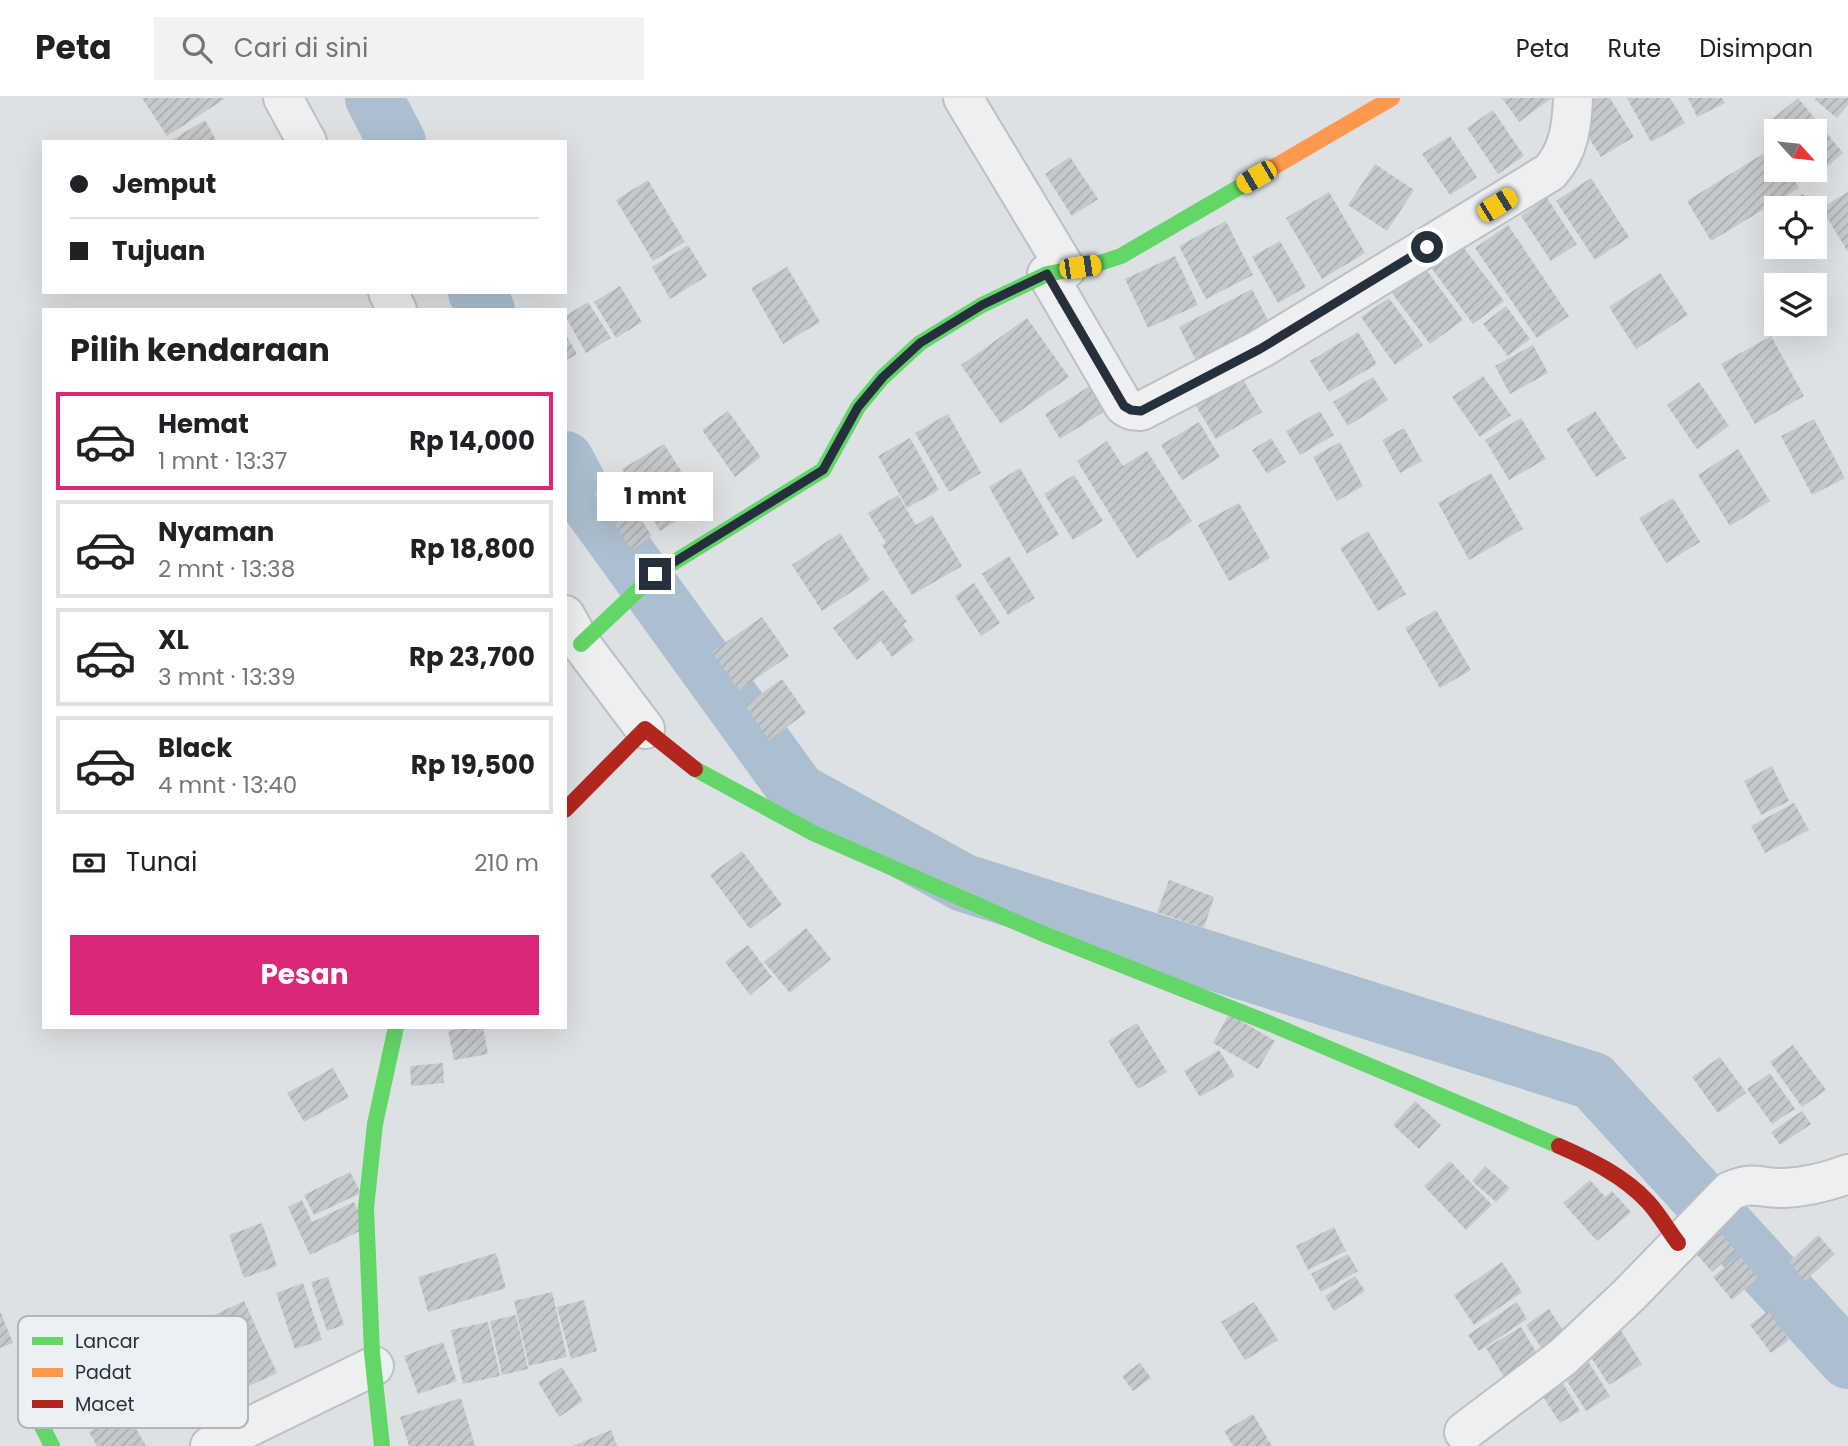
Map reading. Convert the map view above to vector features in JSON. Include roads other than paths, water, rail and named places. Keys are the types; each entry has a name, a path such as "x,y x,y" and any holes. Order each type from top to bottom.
{"street":[{"path":"283,98 306,140"},
{"path":"963,98 1056,271 1124,406 1141,411 1260,349 1550,172 1566,150 1572,123 1573,98"},
{"path":"1391,98 1121,256 1094,265 1056,271 982,305 920,343 883,377 858,407 823,470 655,574 584,626 645,729 692,767 813,833 1041,933 1271,1024 1585,1157 1626,1182 1687,1235"},
{"path":"567,808 645,729"},
{"path":"382,1446 374,1366 366,1208 375,1124 395,1029"},
{"path":"1464,1432 1563,1357 1629,1295 1730,1191 1751,1184 1782,1188 1825,1183 1848,1174"},
{"path":"248,1427 374,1366"},
{"path":"43,1428 52,1446"},
{"path":"210,1446 247,1428"}],"waterway":[{"path":"374,98 396,140"},
{"path":"478,294 485,308"},
{"path":"567,464 584,496 798,792 964,883 1593,1081 1848,1360"}]}
